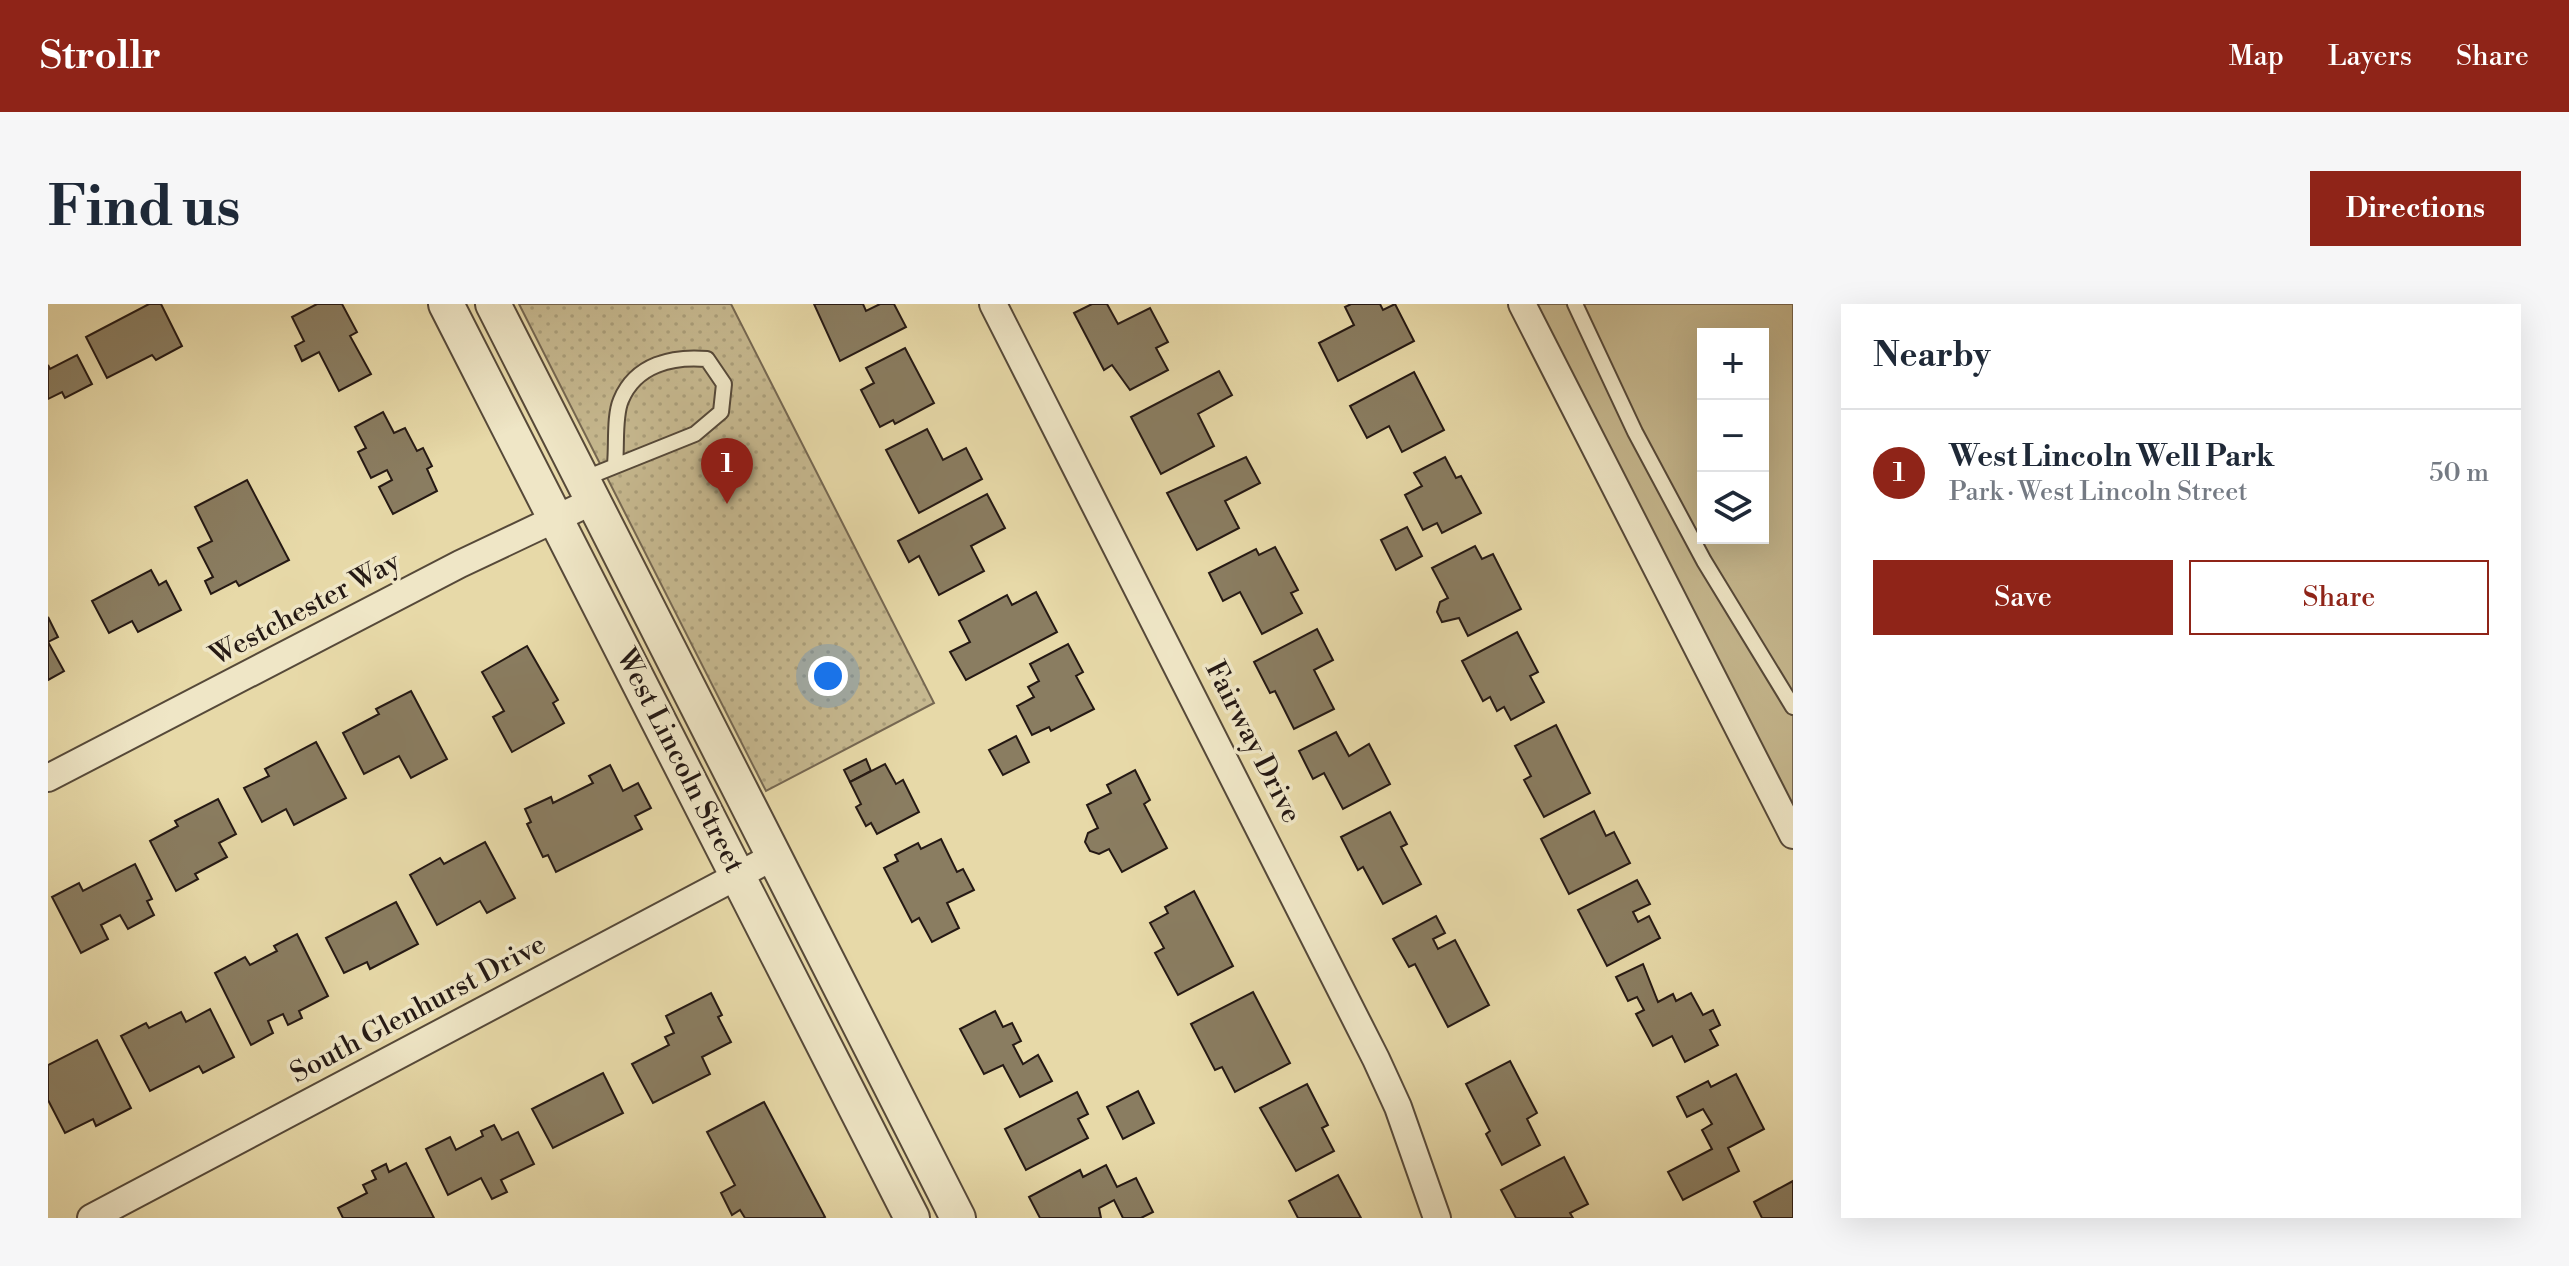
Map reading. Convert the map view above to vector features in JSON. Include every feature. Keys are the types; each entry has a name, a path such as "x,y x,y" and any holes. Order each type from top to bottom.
{"street":[{"name":"West Lincoln Street","path":"446,304 912,1218"},
{"name":"West Lincoln Street","path":"493,304 958,1218"},
{"name":"Fairway Drive","path":"993,304 1376,1059 1404,1122 1437,1218"},
{"path":"1522,304 1793,835"},
{"name":"Westchester Way","path":"48,778 460,564 556,520 588,490"},
{"name":"South Glenhurst Drive","path":"91,1218 775,856"}],"lane":[{"path":"1575,304 1635,432 1704,561 1793,707"},
{"path":"588,490 615,464 695,434 721,412 724,384 707,359 678,357 642,371 620,400 615,464"}],"shaded area":[{"path":"519,304 731,304 934,703 766,791"},
{"path":"1511,304 1793,304 1793,847"}],"building":[{"path":"149,304 161,304 182,346 156,360 152,355 107,378 86,337"},
{"path":"317,304 342,304 357,332 350,336 371,374 339,391 319,352 302,361 295,346 304,341 292,317"},
{"path":"814,304 863,304 866,311 880,304 894,304 906,327 840,361"},
{"path":"1092,304 1107,304 1118,324 1150,308 1168,342 1156,348 1168,370 1130,390 1112,365 1104,370 1074,313"},
{"path":"1351,304 1380,304 1383,310 1395,304 1414,341 1338,381 1319,343 1354,325 1345,307"},
{"path":"905,348 934,403 895,424 893,420 880,427 861,390 874,383 866,368"},
{"path":"77,355 92,384 65,398 62,392 48,399 48,365 50,369"},
{"path":"1219,371 1232,395 1198,414 1214,446 1161,474 1131,417"},
{"path":"1414,372 1444,430 1402,452 1389,426 1367,438 1350,406"},
{"path":"383,412 394,433 405,428 417,451 423,448 432,466 427,469 437,491 393,514 379,487 392,480 387,470 371,478 358,452 366,448 355,427"},
{"path":"927,429 943,460 966,448 982,479 919,513 886,450"},
{"path":"1246,457 1260,483 1225,501 1239,528 1197,550 1167,493"},
{"path":"1445,457 1456,478 1461,476 1481,513 1442,533 1437,523 1423,530 1405,495 1422,486 1414,473"},
{"path":"247,480 289,560 239,586 236,581 211,594 205,581 213,577 198,548 212,541 195,507"},
{"path":"987,494 1005,528 971,546 984,571 939,595 919,556 909,562 898,541"},
{"path":"1407,527 1422,556 1396,570 1381,540"},
{"path":"1475,546 1482,559 1493,554 1521,609 1468,636 1459,618 1442,622 1437,612 1440,602 1448,598 1432,568"},
{"path":"1275,547 1298,590 1291,593 1302,613 1262,634 1240,592 1223,601 1209,573 1256,549 1259,555"},
{"path":"151,570 159,585 166,581 181,610 138,632 132,621 109,633 92,601"},
{"path":"1036,592 1057,632 966,680 950,652 970,642 959,621 1007,595 1012,605"},
{"path":"48,617 58,637 48,642"},
{"path":"1317,629 1333,660 1314,670 1334,709 1294,729 1275,691 1270,693 1254,662"},
{"path":"1517,632 1538,672 1530,676 1544,702 1511,720 1504,707 1497,711 1490,697 1483,701 1462,661"},
{"path":"48,642 64,671 48,680"},
{"path":"1068,644 1083,672 1076,676 1094,709 1051,731 1049,727 1032,735 1017,706 1034,697 1028,687 1039,681 1030,664"},
{"path":"527,646 558,700 553,703 564,723 512,752 493,717 504,711 482,672"},
{"path":"411,691 447,759 411,778 399,756 364,774 343,733 379,714 376,709"},
{"path":"1556,725 1590,793 1544,817 1524,780 1531,776 1515,746"},
{"path":"1336,732 1349,756 1369,744 1390,784 1343,809 1324,773 1313,779 1299,751"},
{"path":"1016,736 1029,762 1003,775 989,750"},
{"path":"316,742 346,798 294,825 286,809 262,822 244,788 269,776 265,769"},
{"path":"866,759 871,771 850,782 844,770"},
{"path":"885,764 896,784 903,780 919,812 877,834 871,823 866,826 856,807 861,804 850,782"},
{"path":"610,765 623,791 638,783 651,808 635,816 642,829 556,872 548,855 543,857 527,824 531,822 525,809 551,797 553,803 593,783 589,776"},
{"path":"1135,770 1150,800 1144,804 1167,848 1122,872 1109,849 1099,854 1090,851 1085,842 1088,833 1098,828 1087,805 1111,793 1107,785"},
{"path":"218,799 236,834 219,843 227,857 195,874 198,879 176,891 150,841 178,826 175,821"},
{"path":"1594,811 1606,836 1614,832 1630,863 1569,894 1541,839"},
{"path":"1390,812 1407,844 1401,847 1421,884 1383,904 1363,867 1358,870 1341,837"},
{"path":"941,839 957,872 963,869 974,890 947,903 959,928 932,942 919,918 912,922 884,868 898,861 895,855 918,843 921,849"},
{"path":"485,842 515,898 487,913 480,901 437,925 410,875 440,858 444,864"},
{"path":"135,864 152,899 147,901 154,915 128,929 120,915 101,925 108,939 81,953 52,897 79,883 83,891"},
{"path":"1637,880 1650,904 1633,912 1638,922 1649,916 1660,938 1607,966 1578,910"},
{"path":"1194,891 1233,966 1178,995 1155,953 1164,948 1150,923 1168,913 1165,907"},
{"path":"396,902 418,944 370,969 367,962 344,973 326,938"},
{"path":"1436,916 1445,933 1433,939 1438,949 1455,940 1489,1005 1448,1027 1415,964 1409,967 1393,939"},
{"path":"297,934 328,996 299,1011 302,1018 288,1025 283,1014 268,1021 273,1033 251,1045 215,973 245,957 250,965 277,951 274,946"},
{"path":"1643,964 1658,1002 1673,994 1676,1001 1691,993 1703,1015 1713,1010 1720,1025 1710,1030 1718,1045 1685,1062 1672,1036 1653,1046 1636,1014 1644,1010 1637,997 1628,1001 1616,977"},
{"path":"1253,992 1290,1063 1235,1092 1222,1067 1215,1070 1191,1024"},
{"path":"711,993 722,1015 718,1017 731,1042 702,1057 710,1074 653,1103 632,1064 669,1045 665,1037 674,1033 666,1016"},
{"path":"210,1009 234,1057 203,1073 199,1066 150,1091 121,1036 146,1023 149,1028 181,1012 186,1022"},
{"path":"995,1011 1003,1027 1012,1023 1021,1041 1013,1045 1023,1064 1038,1055 1052,1081 1020,1097 1003,1065 984,1074 960,1029"},
{"path":"97,1040 131,1108 96,1126 93,1119 65,1133 48,1100 48,1065"},
{"path":"1510,1061 1537,1113 1527,1119 1540,1145 1502,1165 1486,1134 1490,1131 1466,1084"},
{"path":"603,1073 623,1113 553,1148 532,1109"},
{"path":"1736,1074 1764,1129 1728,1148 1739,1171 1683,1200 1668,1172 1712,1149 1702,1130 1712,1124 1703,1109 1687,1117 1677,1097 1708,1081 1711,1087"},
{"path":"1307,1084 1328,1125 1322,1128 1334,1151 1296,1171 1260,1108"},
{"path":"1138,1091 1154,1123 1123,1139 1107,1107"},
{"path":"1077,1092 1088,1114 1078,1119 1088,1138 1026,1170 1005,1129"},
{"path":"764,1102 825,1217 745,1218 740,1210 732,1215 721,1193 735,1185 707,1132"},
{"path":"494,1125 502,1140 518,1132 534,1164 501,1180 507,1192 492,1199 481,1178 448,1195 426,1149 450,1137 456,1150 483,1136 481,1131"},
{"path":"1564,1157 1588,1204 1570,1213 1573,1218 1516,1218 1501,1190"},
{"path":"406,1163 434,1218 343,1218 338,1208 367,1193 363,1185 376,1179 372,1171 386,1164 389,1172"},
{"path":"1106,1165 1117,1187 1136,1178 1153,1212 1141,1218 1123,1218 1114,1200 1099,1208 1101,1218 1040,1218 1029,1197 1080,1170 1083,1177"},
{"path":"1338,1175 1361,1218 1298,1218 1289,1201"},
{"path":"1793,1181 1793,1218 1762,1218 1754,1202"}],"place":[{"name":"West Lincoln Well Park","path":"727,504"}]}
